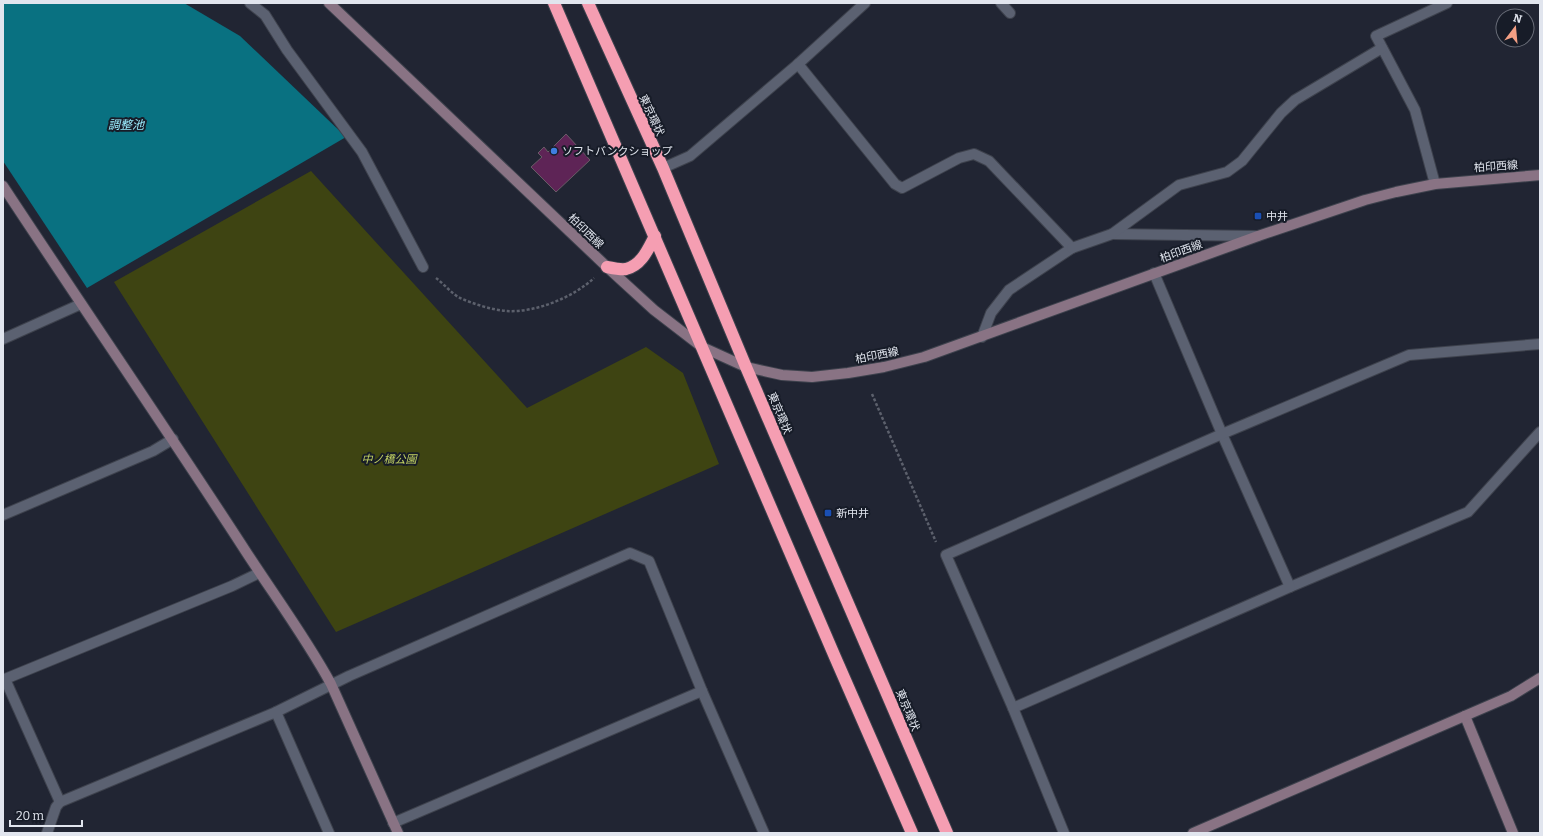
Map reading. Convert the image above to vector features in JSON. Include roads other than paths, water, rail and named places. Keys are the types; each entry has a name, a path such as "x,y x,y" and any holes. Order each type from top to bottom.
{"highway":[{"path":"554,3 912,833"},
{"name":"東京環状","path":"588,3 663,168 746,367 947,833"},
{"path":"606,267 625,269 638,262 646,256 655,236"}],"main road":[{"name":"柏印西線","path":"329,3 606,267 654,310 702,348 746,367 782,375 812,377 848,373 884,367 924,357 1308,218 1365,200 1435,184 1540,175"},
{"path":"3,186 173,439 259,573 319,662 331,684 398,833"},
{"path":"1193,833 1511,696 1540,678"},
{"path":"1465,716 1513,833"}],"street":[{"path":"250,3 265,15 288,50 362,152 423,267"},
{"path":"663,168 690,156 798,64 865,3"},
{"path":"1001,3 1010,13"},
{"path":"1435,184 1415,110 1376,36 1447,3"},
{"path":"982,337 991,313 1009,290 1072,248 1112,234 1179,184 1228,172 1242,161 1281,113 1295,100 1382,48"},
{"path":"798,64 895,184 902,188 959,158 974,154 988,160 1072,248"},
{"path":"1112,234 1258,236"},
{"path":"1154,273 1222,434 1290,587"},
{"path":"3,339 81,304"},
{"path":"1064,833 1013,708 946,555 1222,434 1409,355 1540,344"},
{"path":"1013,708 1290,587 1468,512 1540,432"},
{"path":"3,515 153,451 173,439"},
{"path":"47,833 56,807 60,802 276,712 331,684 630,553 649,561 702,691 763,833"},
{"path":"60,802 4,679 232,586 259,573"},
{"path":"393,823 702,691"},
{"path":"276,712 329,833"}],"water":[{"name":"調整池","path":"3,3 184,3 240,36 346,137 87,288 3,161"}],"place":[{"name":"ソフトバンクショップ","path":"554,151"},
{"name":"中井","path":"1258,216"},
{"name":"新中井","path":"828,513"}],"park label":[{"name":"中ノ橋公園","path":"389,459"}]}
